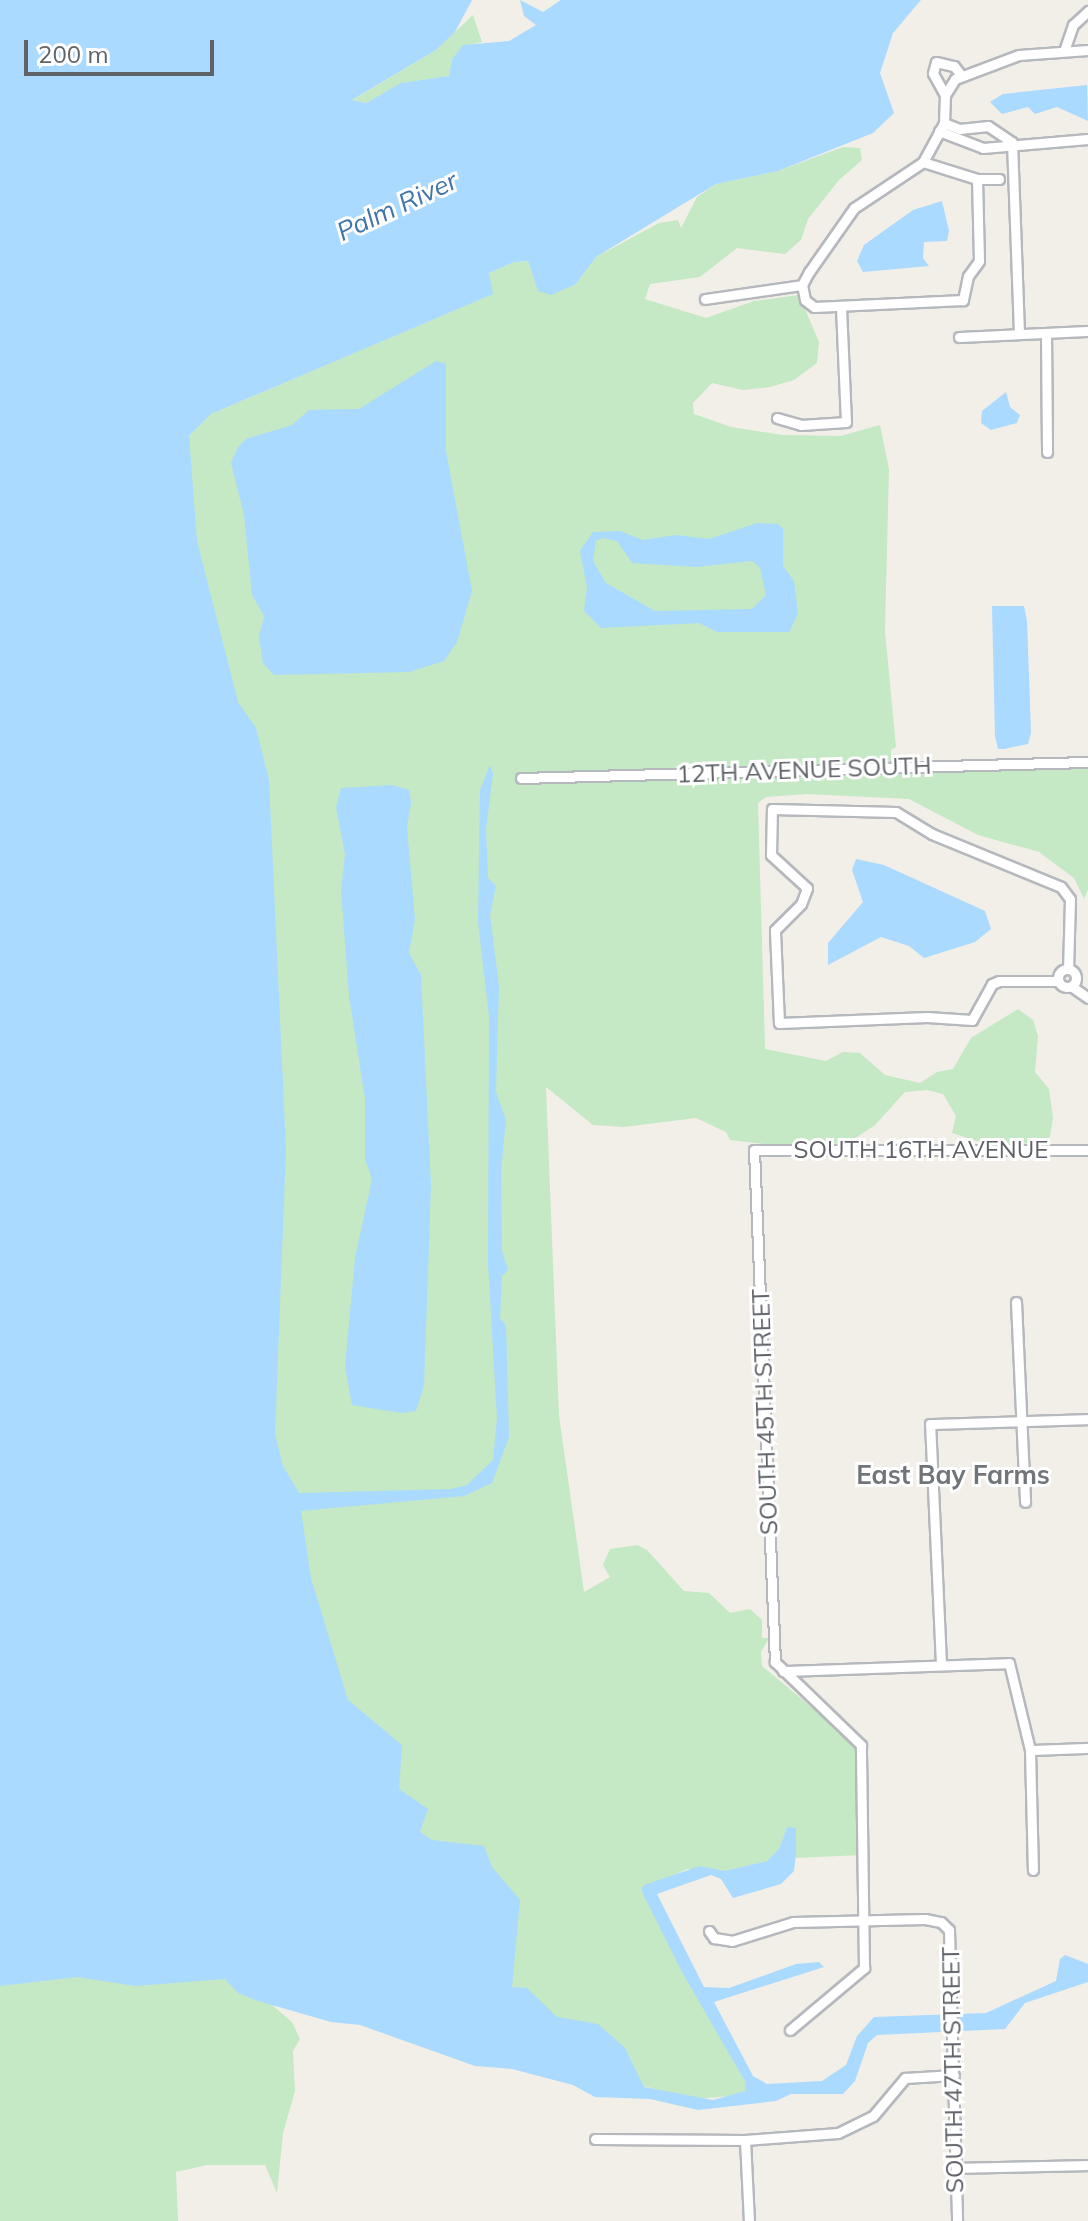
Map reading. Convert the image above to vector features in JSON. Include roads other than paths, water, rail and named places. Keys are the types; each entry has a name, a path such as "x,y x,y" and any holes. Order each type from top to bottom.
{"street":[{"path":"1064,51 1073,25 1088,11"},
{"path":"705,299 802,285 854,208 923,162 942,127 945,95 960,74 1019,55 1088,50"},
{"path":"945,95 933,73 936,62 954,66 960,74"},
{"path":"942,127 966,129 988,126 1012,142"},
{"path":"942,127 983,148 1012,142 1088,139"},
{"path":"963,140 966,129"},
{"path":"1012,142 1019,334"},
{"path":"923,162 977,179 999,179"},
{"path":"802,285 809,306 963,300 968,276 979,261 977,179"},
{"path":"777,418 801,425 846,422 841,307"},
{"path":"959,337 1088,331"},
{"path":"1046,333 1047,452"},
{"name":"12TH AVENUE SOUTH","path":"521,778 1088,762"},
{"path":"1068,969 1070,899 1061,887 932,834 896,812 772,809 771,855 807,888 801,904 775,930 779,1023 927,1017 972,1020 992,984 999,981 1058,981 1088,998"},
{"path":"1058,981 1060,972 1068,969"},
{"path":"1068,969 1076,976 1071,986"},
{"name":"SOUTH 16TH AVENUE","path":"754,1150 1088,1150"},
{"name":"SOUTH 45TH STREET","path":"754,1150 775,1662 783,1671"},
{"path":"1016,1302 1025,1502"},
{"path":"941,1664 930,1424 1088,1419"},
{"path":"783,1671 1009,1663 1030,1750 1033,1870"},
{"path":"783,1671 861,1745 864,1968 790,2030"},
{"path":"1030,1750 1088,1748"},
{"path":"709,1931 714,1938 732,1941 793,1922 863,1921"},
{"name":"SOUTH 47TH STREET","path":"863,1921 941,1922 952,1941 957,2221"},
{"path":"595,2139 745,2140 838,2133 873,2116 905,2078 954,2075"},
{"path":"745,2140 749,2221"},
{"path":"956,2168 1088,2165"}],"water":[{"name":"Palm River","path":"0,0 472,0 455,32 436,50 352,100 366,103 401,83 449,76 452,59 463,45 509,41 536,25 524,16 520,0 543,12 561,0 921,0 893,33 880,73 894,113 873,133 778,171 716,184 596,257 576,284 551,295 538,291 528,261 514,262 489,273 493,294 211,414 189,436 197,541 238,702 256,728 269,780 286,1149 275,1434 283,1466 299,1493 451,1489 467,1485 493,1460 497,1418 488,1263 489,1016 478,922 480,790 490,765 493,774 486,829 488,878 496,886 490,915 499,986 496,1092 506,1120 501,1172 502,1251 508,1270 502,1276 500,1318 506,1325 509,1437 492,1483 464,1496 301,1511 311,1578 348,1700 402,1745 399,1789 428,1809 420,1832 432,1840 484,1846 492,1867 520,1900 512,1987 527,1988 557,2017 598,2024 625,2048 644,2087 713,2100 745,2091 746,2083 682,1972 641,1890 644,1885 700,1866 724,1871 767,1861 779,1849 787,1827 796,1828 796,1854 794,1871 781,1884 733,1898 721,1879 711,1875 657,1894 704,1987 729,1988 796,1964 819,1962 824,1967 714,2002 753,2076 767,2084 822,2081 846,2065 857,2036 874,2017 986,2013 1056,1981 1060,1959 1065,1955 1088,1964 1088,1982 1025,2003 1005,2029 877,2035 868,2043 855,2081 843,2094 791,2094 776,2101 698,2110 650,2099 595,2097 573,2085 512,2069 475,2066 360,2025 331,2022 258,2001 238,1993 225,1979 135,1986 77,1977 0,1986"},
{"path":"1087,85 1088,121 1057,107 1035,114 1028,107 1002,114 990,102 1003,94"},
{"path":"942,201 949,231 947,241 924,242 923,258 929,266 863,272 857,261 864,245 913,210"},
{"path":"436,361 446,364 446,451 472,591 457,642 444,661 409,672 274,675 263,663 259,637 264,616 252,595 244,515 231,463 238,447 246,439 292,425 309,410 359,409"},
{"path":"1006,392 1010,407 1020,415 1017,423 991,430 981,423 982,411"},
{"path":"757,523 778,524 783,529 783,566 794,581 798,614 789,632 717,632 699,623 601,628 584,611 587,587 580,551 593,532 620,531 643,540 676,535 709,539","holes":["603,538 617,541 632,563 696,567 752,561 760,568 766,595 752,609 655,611 606,583 593,561 596,541"]},
{"path":"992,606 1024,606 1027,621 1031,733 1028,744 1004,749 998,749 995,736"},
{"path":"392,785 409,790 411,802 407,828 415,919 409,953 421,975 431,1185 424,1386 416,1411 401,1413 352,1405 345,1367 355,1258 372,1179 365,1159 365,1099 349,996 341,890 345,855 336,807 341,788"},
{"path":"856,859 884,865 985,911 991,929 975,942 924,958 909,946 881,937 828,965 828,943 863,902 852,870"}],"district":[{"name":"East Bay Farms","path":"953,1475"}]}
